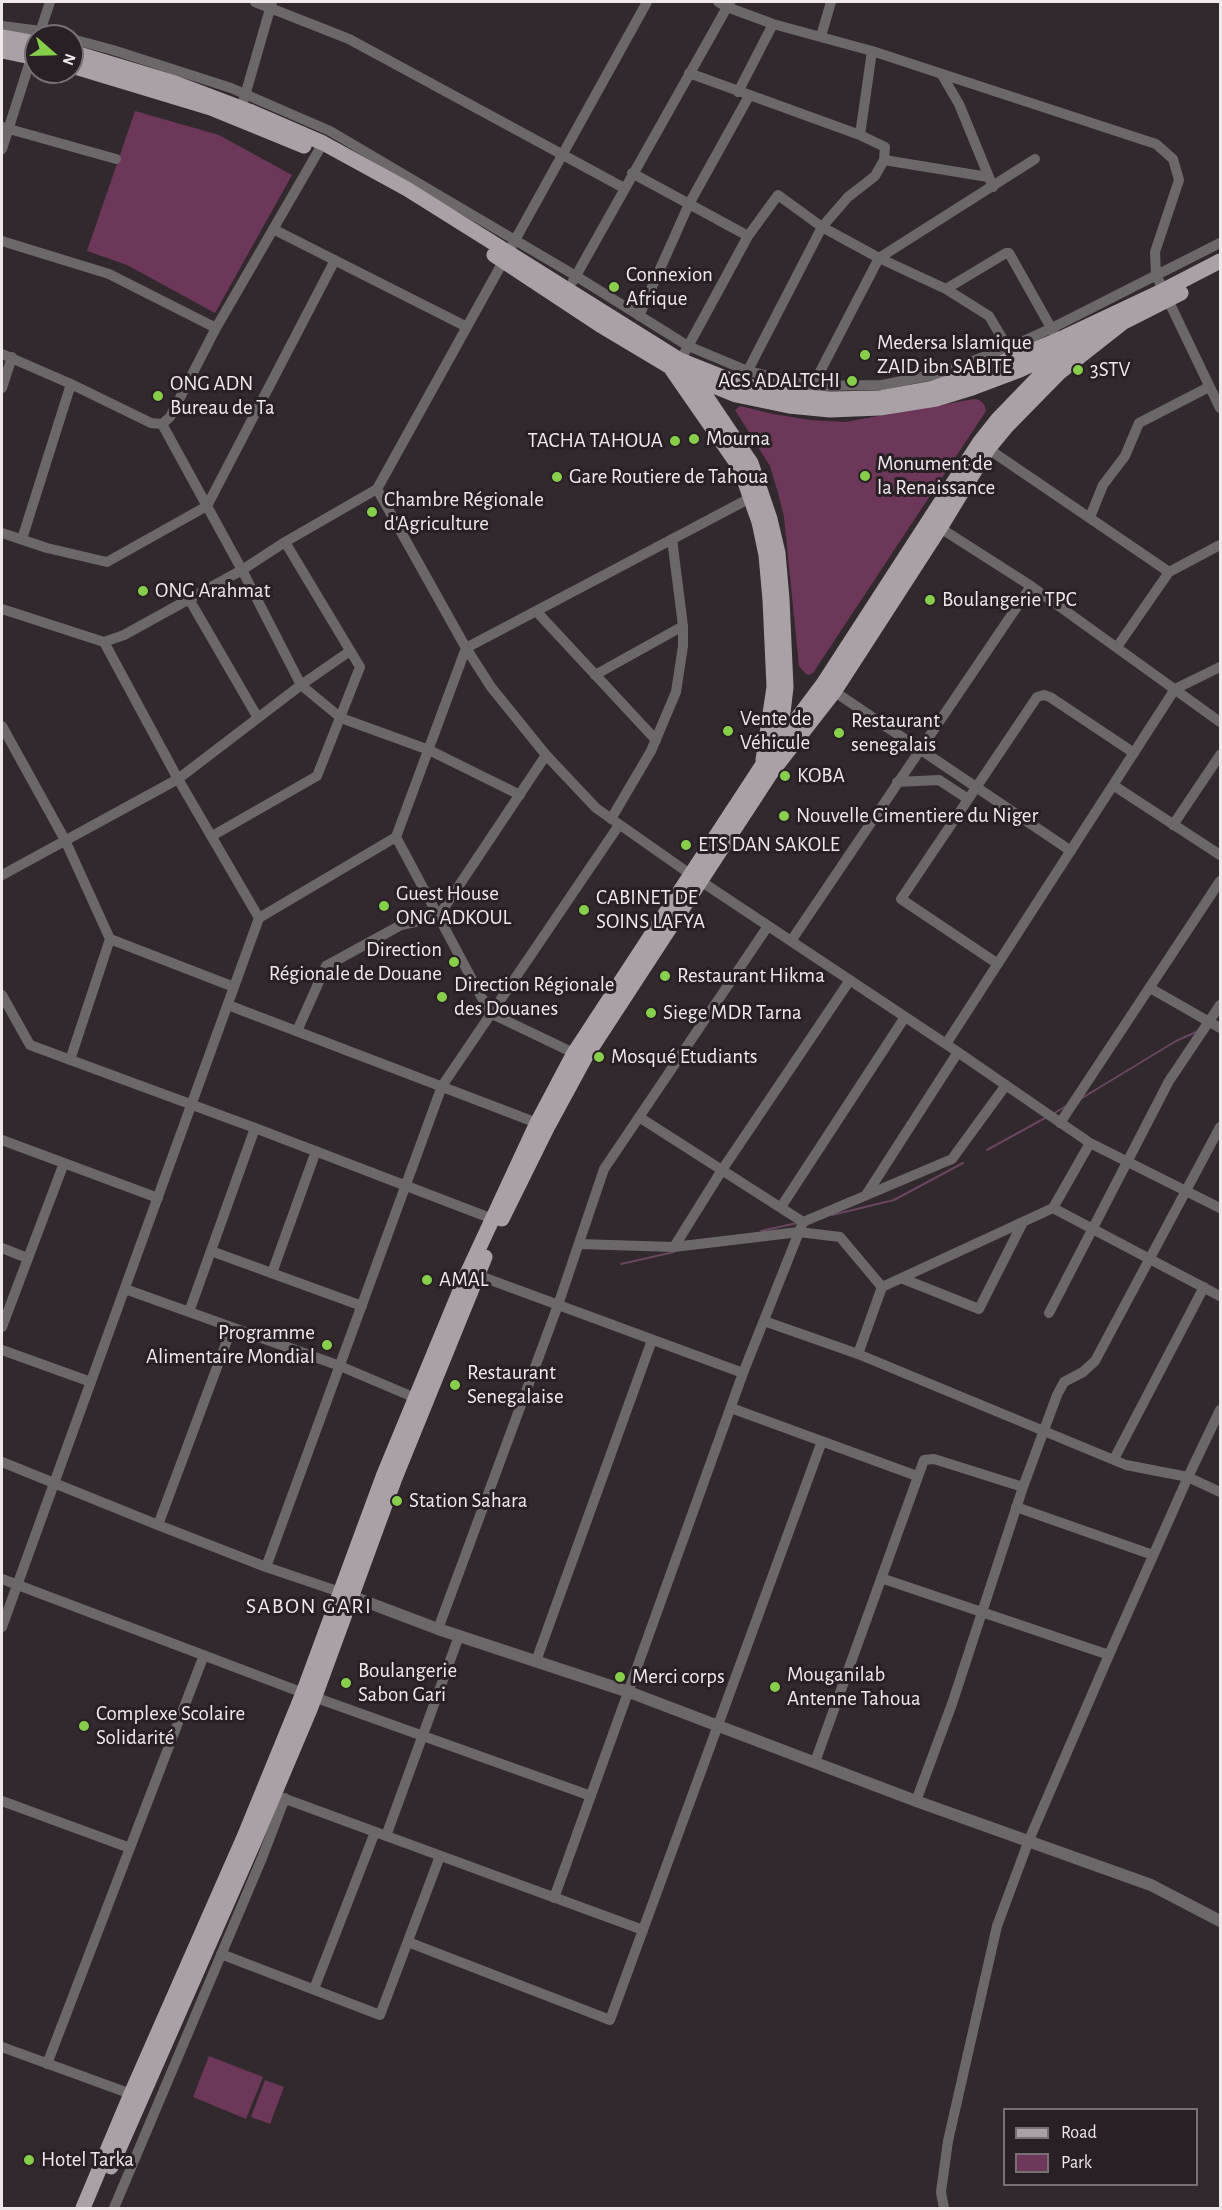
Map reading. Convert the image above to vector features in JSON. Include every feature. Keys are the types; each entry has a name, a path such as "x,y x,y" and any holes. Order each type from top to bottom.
{"main road":[{"path":"2,37 24,42"},
{"path":"2,51 24,46"},
{"path":"84,56 174,89"},
{"path":"84,69 241,107 407,189 679,358 741,383 791,396 830,399 890,396 933,388 967,377 1011,353 1055,334 1119,319"},
{"path":"1166,295 1221,261"},
{"path":"809,397 830,410 879,408 936,399 1020,370 1075,345 1166,295 1221,272"},
{"path":"984,446 1060,372 1119,319"},
{"path":"94,2208 106,2168 136,2096 249,1840 309,1695 345,1594 420,1400 537,1123 767,769 829,688 935,524 984,446 998,419 1055,360 1075,345"},
{"path":"679,358 751,463 757,495 778,553 782,599 779,697 767,769"},
{"path":"679,358 757,495"},
{"path":"693,378 741,383"},
{"path":"776,747 814,698 829,688"},
{"path":"779,697 814,698"},
{"path":"695,877 761,790 776,747 782,721 779,697"},
{"path":"460,1305 477,1275 496,1220 547,1128 579,1056"},
{"path":"249,1840 279,1796 309,1695"},
{"path":"83,2208 106,2168"}],"street":[{"path":"43,24 50,2"},
{"path":"255,2 272,4 348,39 624,188"},
{"path":"2,609 104,642 124,635 242,570 285,542 377,489 647,2"},
{"path":"821,36 831,2"},
{"path":"1011,353 989,316 946,289 879,258 822,227 778,195 748,236 679,358 639,316 568,288 689,73 725,3 773,24 872,51 1156,144 1173,159 1179,180 1155,252 1156,274 1221,408"},
{"path":"241,107 272,4"},
{"path":"738,92 773,24"},
{"path":"2,26 24,38"},
{"path":"84,42 113,50 241,107 330,131 509,251"},
{"path":"860,135 872,51"},
{"path":"689,73 860,135 885,147 884,160 875,176 849,198 822,227 741,383"},
{"path":"942,75 959,104 990,182"},
{"path":"2,148 5,128 24,77"},
{"path":"639,316 689,204 749,96"},
{"path":"5,128 116,159"},
{"path":"2,388 7,355 151,423 162,424 170,417 216,328 320,147"},
{"path":"809,397 879,258 990,182 1035,159"},
{"path":"884,160 990,182"},
{"path":"632,172 748,236"},
{"path":"273,229 467,327"},
{"path":"2,241 109,274 216,328"},
{"path":"946,289 1009,253 1055,334 1156,274 1221,243"},
{"path":"2,533 47,548 107,562 207,506 335,261"},
{"path":"22,540 71,384"},
{"path":"1090,517 1103,485 1125,456 1139,423 1209,387"},
{"path":"162,424 242,570 301,685 340,718 429,750 520,795"},
{"path":"984,446 1169,572"},
{"path":"377,489 466,648 491,687 546,756 596,808 1090,1143 1221,1208"},
{"path":"2,1627 52,1484 260,918 396,837 466,648 757,495"},
{"path":"935,524 1031,585 1221,722"},
{"path":"267,1567 442,1086 615,822 656,740 676,692 683,646 683,626 672,539"},
{"path":"212,836 317,776 360,667 285,542"},
{"path":"1117,647 1169,572 1221,545"},
{"path":"791,941 1031,585"},
{"path":"189,599 258,718"},
{"path":"536,611 656,740"},
{"path":"595,675 683,626"},
{"path":"104,642 178,779 260,918"},
{"path":"2,875 178,779 301,685 350,651"},
{"path":"946,1044 1175,689 1221,667"},
{"path":"829,688 1071,851"},
{"path":"998,964 901,899 1037,697 1044,695 1134,753"},
{"path":"2,726 65,840 110,939 70,1060"},
{"path":"1173,825 1221,755"},
{"path":"297,1031 326,966 401,925 438,917 546,756"},
{"path":"939,780 948,766"},
{"path":"897,782 939,780 968,799"},
{"path":"1113,786 1221,855"},
{"path":"396,837 490,1013 579,1056"},
{"path":"1060,1123 1221,881"},
{"path":"438,1629 558,1305 604,1169 768,926"},
{"path":"110,939 234,987"},
{"path":"674,1247 722,1170 850,980"},
{"path":"1150,988 1221,1028"},
{"path":"2,996 30,1046 255,1128 496,1220"},
{"path":"228,1005 537,1123"},
{"path":"1049,1313 1169,1081 1221,1005"},
{"path":"781,1207 905,1017"},
{"path":"866,1195 958,1052"},
{"path":"579,1244 674,1247 801,1227 866,1195 952,1159 1006,1085"},
{"path":"639,1118 781,1207 801,1227 840,1237 882,1287"},
{"path":"189,1311 255,1128"},
{"path":"916,1802 952,1704 1042,1431 1057,1395 1064,1382 1083,1372 1095,1361 1221,1128"},
{"path":"2,1140 158,1198"},
{"path":"858,1354 882,1287 1053,1208 1090,1143"},
{"path":"272,1273 316,1151"},
{"path":"2,1327 64,1163"},
{"path":"1053,1208 1221,1296"},
{"path":"901,1278 979,1309 1023,1222"},
{"path":"554,1898 743,1373 801,1227"},
{"path":"2,1248 27,1258"},
{"path":"211,1251 362,1306"},
{"path":"477,1275 743,1373"},
{"path":"1114,1460 1204,1287"},
{"path":"125,1289 340,1366 420,1400"},
{"path":"764,1321 858,1354 1126,1465 1188,1477 1221,1492"},
{"path":"158,1526 231,1327"},
{"path":"536,1661 652,1340"},
{"path":"2,1350 91,1382"},
{"path":"731,1408 917,1476"},
{"path":"944,2208 941,2192 948,2141 997,1926 1029,1840 1109,1655 1188,1477 1221,1410"},
{"path":"408,1942 610,2020 822,1441"},
{"path":"815,1762 924,1460 934,1459 1023,1487"},
{"path":"2,1462 52,1484 267,1567 438,1629 629,1692 916,1802 1029,1840 1151,1885 1221,1921"},
{"path":"1016,1507 1153,1555"},
{"path":"881,1578 1109,1655"},
{"path":"2,1579 309,1695 591,1796"},
{"path":"314,1989 422,1736 459,1636"},
{"path":"47,2064 204,1655"},
{"path":"114,2208 262,1858 279,1796 643,1930"},
{"path":"2,1801 130,1848"},
{"path":"221,1954 380,2014 440,1856"},
{"path":"2,2047 136,2096"}],"green space":[{"path":"135,111 219,135 292,175 215,313 127,265 87,251"},
{"path":"974,399 984,404 986,411 813,673 808,675 799,666 784,517 778,493 770,466 735,410 740,406 810,420 845,422"},
{"path":"209,2056 263,2077 246,2119 193,2097"},
{"path":"265,2080 284,2087 270,2124 251,2117"}],"waterway":[{"path":"1082,1098 1176,1041 1196,1032"},
{"path":"1053,1114 1066,1106"},
{"path":"987,1150 1045,1118"},
{"path":"832,1215 894,1200 963,1163"},
{"path":"761,1231 797,1223"},
{"path":"621,1264 674,1252"}],"place":[{"name":"Connexion Afrique","path":"614,287"},
{"name":"Medersa Islamique ZAID ibn SABITE","path":"865,355"},
{"name":"3STV","path":"1078,370"},
{"name":"ACS ADALTCHI","path":"852,381"},
{"name":"ONG ADN Bureau de Ta","path":"158,396"},
{"name":"Mourna","path":"694,439"},
{"name":"TACHA TAHOUA","path":"675,441"},
{"name":"Monument de la Renaissance","path":"865,476"},
{"name":"Gare Routiere de Tahoua","path":"557,477"},
{"name":"Chambre Régionale d'Agriculture","path":"372,512"},
{"name":"ONG Arahmat","path":"143,591"},
{"name":"Boulangerie TPC","path":"930,600"},
{"name":"Vente de Véhicule","path":"728,731"},
{"name":"Restaurant senegalais","path":"839,733"},
{"name":"KOBA","path":"785,776"},
{"name":"Nouvelle Cimentiere du Niger","path":"784,816"},
{"name":"ETS DAN SAKOLE","path":"686,845"},
{"name":"Guest House ONG ADKOUL","path":"384,906"},
{"name":"CABINET DE SOINS LAFYA","path":"584,910"},
{"name":"Direction Régionale de Douane","path":"454,962"},
{"name":"Restaurant Hikma","path":"665,976"},
{"name":"Direction Régionale des Douanes","path":"442,997"},
{"name":"Siege MDR Tarna","path":"651,1013"},
{"name":"Mosqué Etudiants","path":"599,1057"},
{"name":"AMAL","path":"427,1280"},
{"name":"Programme Alimentaire Mondial","path":"327,1345"},
{"name":"Restaurant Senegalaise","path":"455,1385"},
{"name":"Station Sahara","path":"397,1501"},
{"name":"Merci corps","path":"620,1677"},
{"name":"Boulangerie Sabon Gari","path":"346,1683"},
{"name":"Mouganilab Antenne Tahoua","path":"775,1687"},
{"name":"Complexe Scolaire Solidarité","path":"84,1726"},
{"name":"Hotel Tarka","path":"29,2160"}],"district":[{"name":"SABON GARI","path":"309,1606"}]}
